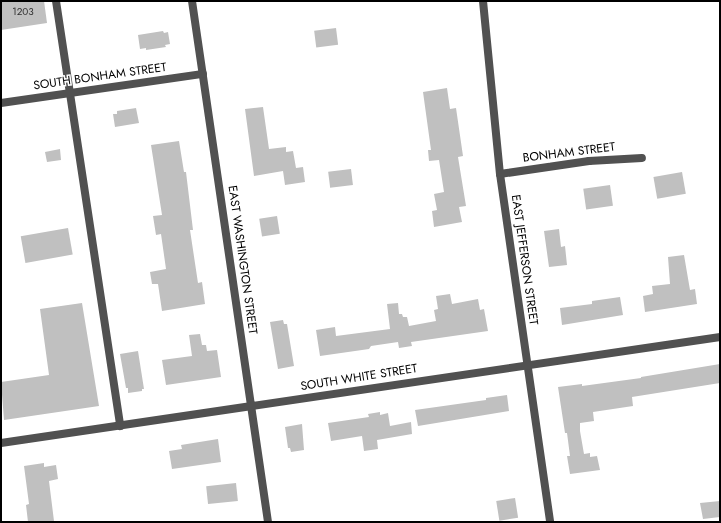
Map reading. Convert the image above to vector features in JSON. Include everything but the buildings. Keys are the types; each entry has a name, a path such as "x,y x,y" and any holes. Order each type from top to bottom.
{"street":[{"path":"56,1 120,426"},
{"name":"EAST WASHINGTON STREET","path":"192,1 268,522"},
{"name":"EAST JEFFERSON STREET","path":"483,1 500,174 550,522"},
{"name":"SOUTH BONHAM STREET","path":"1,103 203,74"},
{"name":"BONHAM STREET","path":"500,174 589,161 642,158"},
{"name":"SOUTH WHITE STREET","path":"1,443 720,338"}]}
